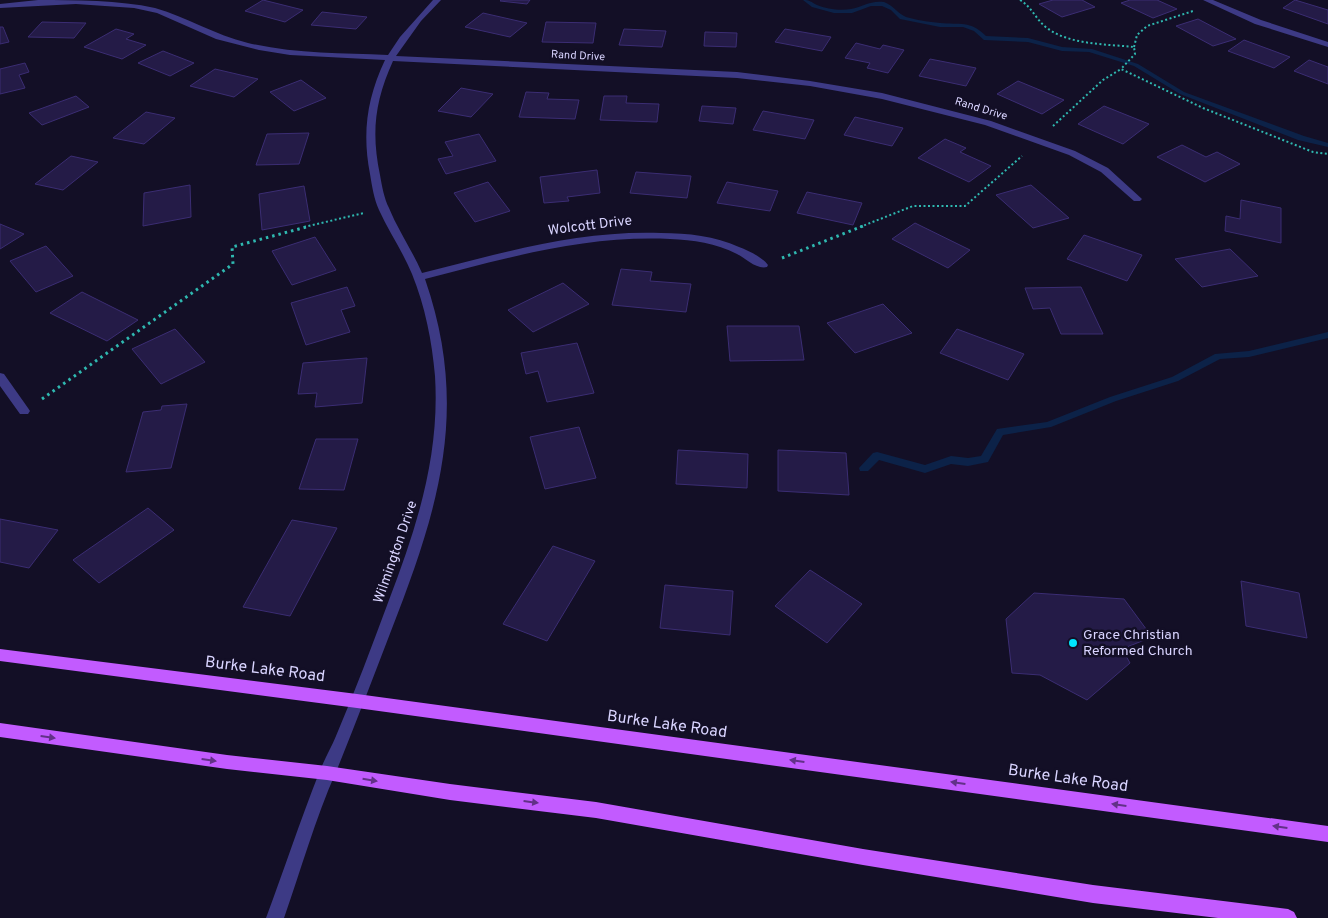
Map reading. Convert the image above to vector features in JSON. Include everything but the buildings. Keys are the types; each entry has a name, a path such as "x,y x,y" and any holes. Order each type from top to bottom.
{"main road":[{"name":"Burke Lake Road","path":"0,655 357,701 1328,834"},
{"path":"0,730 226,762 327,773 450,792 596,810 844,854 1093,894 1288,918"}],"street":[{"name":"Rand Drive","path":"0,6 28,2 76,0 125,4 165,13 222,38 265,49 314,55 737,75 793,80 845,88 935,107 1039,141 1102,168 1137,199"},
{"name":"Wilmington Drive","path":"275,918 327,773 357,701 427,513 440,435 442,375 433,323 418,277 384,207 371,163 369,136 371,112 380,78 388,59 404,35 437,0"},
{"path":"1207,0 1258,22 1328,45"},
{"name":"Wolcott Drive","path":"418,277 557,243 609,235 644,234 698,238 737,250 763,266"},
{"path":"0,378 24,411"}],"path":[{"path":"1020,0 1029,4 1040,23 1056,33 1083,40 1134,48"},
{"path":"763,266 912,206 965,206 1039,141 1103,80 1121,68 1135,54 1134,48 1137,36 1146,28 1160,21 1215,4"},
{"path":"1121,68 1203,108 1313,152 1328,154"},
{"path":"24,411 149,326 233,264 232,248 275,234 384,207"}],"waterway":[{"path":"806,0 814,6 834,11 852,11 870,4 883,4 893,9 902,18 940,25 964,25 976,30 984,38 1028,40 1062,49 1090,50 1136,65 1182,93 1301,138 1328,145"},
{"path":"864,468 877,456 925,469 951,460 968,462 984,459 1000,432 1048,425 1113,399 1175,379 1218,356 1249,354 1328,335"}],"place":[{"name":"Grace Christian Reformed Church","path":"1073,643"}]}
